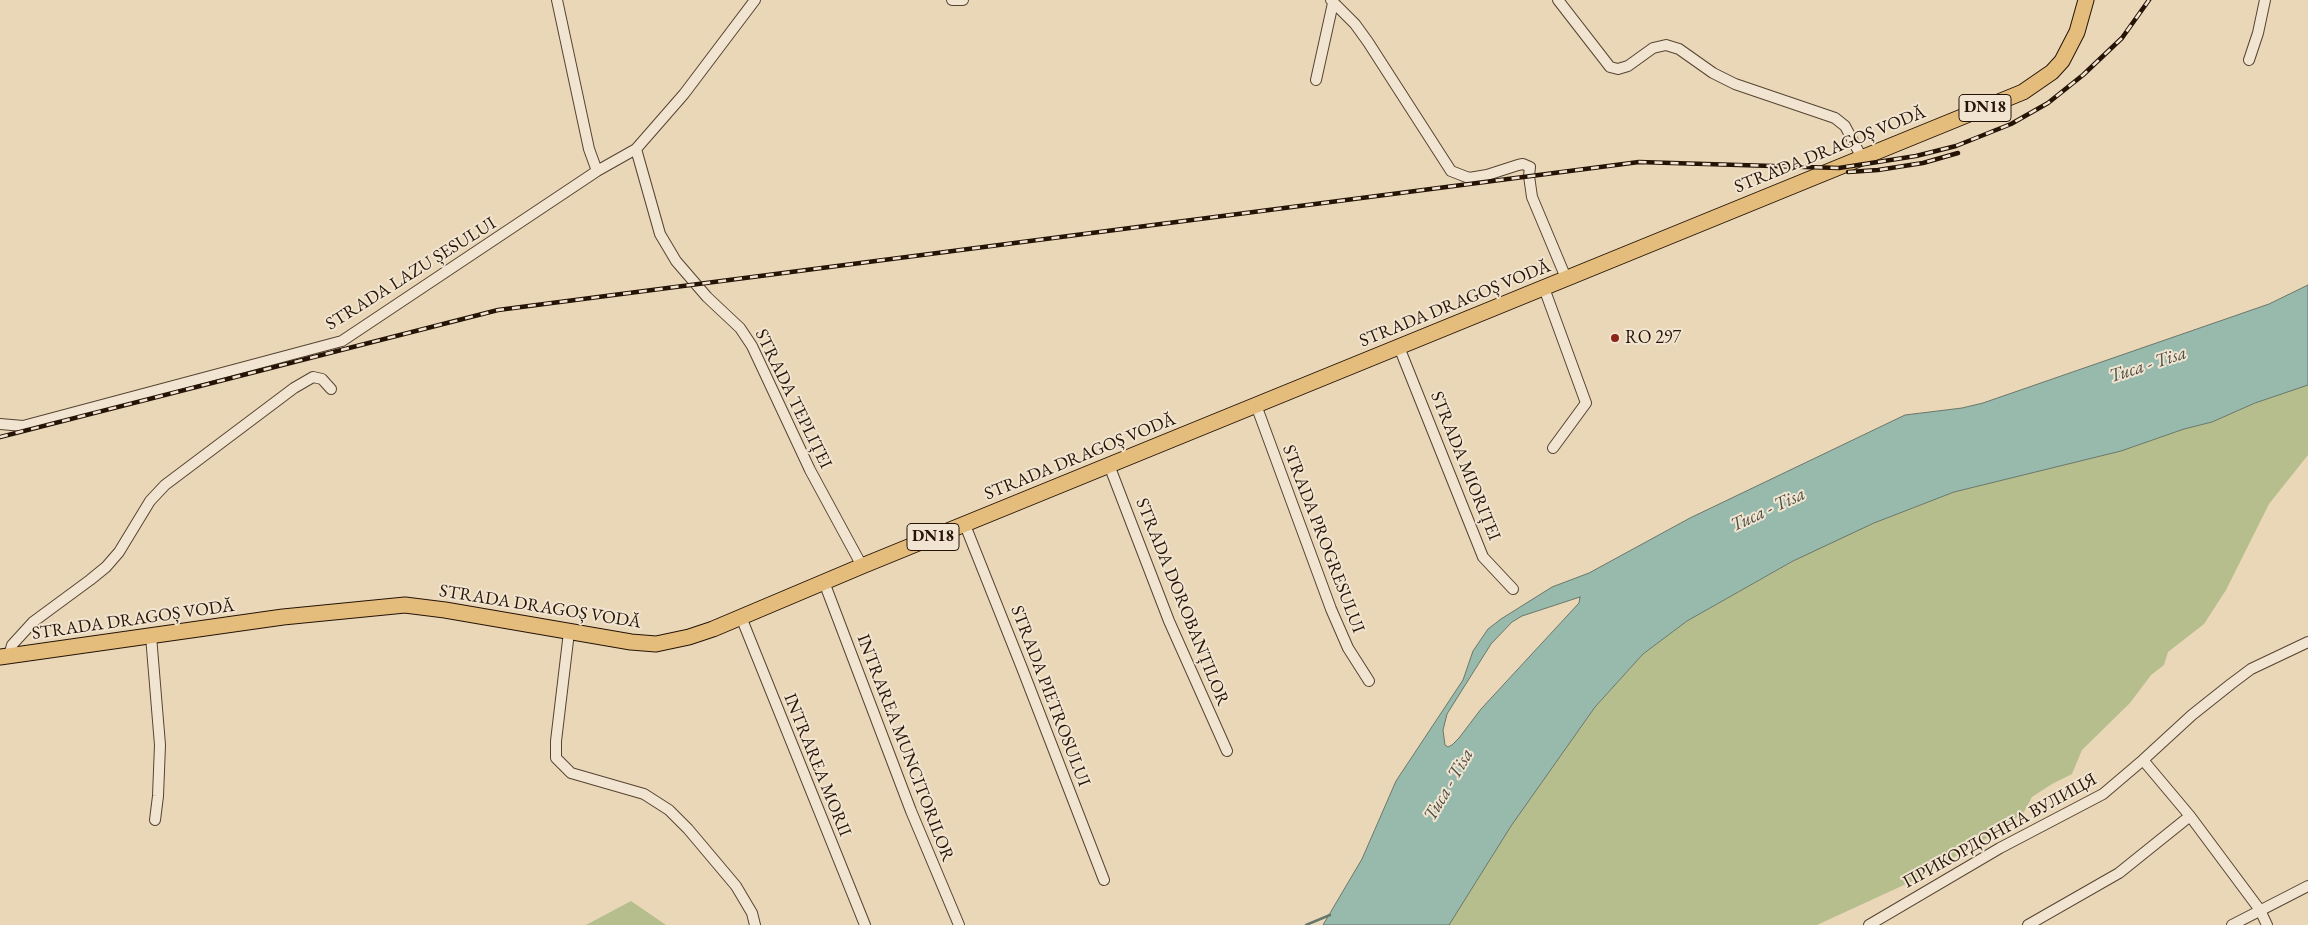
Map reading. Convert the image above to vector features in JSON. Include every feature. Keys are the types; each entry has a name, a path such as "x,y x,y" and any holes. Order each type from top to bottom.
{"main road":[{"name":"STRADA DRAGOȘ VODĂ","path":"4,657 283,617 406,606 445,610 631,642 656,644 689,637 2008,98 2038,83 2062,61 2076,32 2086,0"}],"street":[{"path":"557,0 589,149 597,171"},
{"name":"STRADA LAZU ȘESULUI","path":"0,424 24,426 342,341 597,171 636,149 684,94 755,0"},
{"path":"952,0 963,0"},
{"path":"1558,0 1610,67 1618,69 1628,66 1653,48 1666,45 1679,49 1713,73 1735,84 1835,118 1845,126 1862,158"},
{"path":"2249,60 2258,33 2265,0"},
{"path":"1316,80 1332,1"},
{"path":"1332,1 1355,24 1368,42 1451,171 1470,178 1487,176 1518,165 1524,164 1530,167 1529,176 1532,197 1566,278"},
{"name":"STRADA TEPLIȚEI","path":"636,149 660,234 676,261 707,297 740,328 752,346 810,470 862,566"},
{"path":"1544,288 1586,403 1553,448"},
{"name":"STRADA MIORIȚEI","path":"1399,347 1483,557 1514,589"},
{"path":"4,657 32,622 90,580 106,566 119,552 150,501 165,485 294,388 313,377 322,379 331,389"},
{"name":"STRADA PROGRESULUI","path":"1256,405 1331,609 1348,648 1369,681"},
{"name":"STRADA DOROBANȚILOR","path":"1109,465 1169,621 1227,751"},
{"name":"STRADA PIETROSULUI","path":"964,525 1104,880"},
{"name":"INTRAREA MUNCITORILOR","path":"824,582 911,812 958,925"},
{"name":"INTRAREA MORII","path":"741,617 865,925"},
{"path":"569,632 555,753 556,758 570,773 644,794 669,810 736,886 752,913 755,925"},
{"path":"151,636 160,745 155,820"},
{"name":"ПРИКОРДОННА ВУЛИЦЯ","path":"1869,925 2000,848 2103,794 2144,760 2192,715 2251,669 2308,642"},
{"path":"2144,760 2190,816 2260,910 2267,925"},
{"path":"2028,925 2119,873 2190,816"},
{"path":"2232,925 2308,886"}],"green space":[{"path":"2308,385 2308,455 2269,504 2226,590 2204,624 2168,652 2164,665 2151,675 2130,703 2082,750 2072,774 2032,797 2024,812 1999,831 1917,879 1817,925 1449,925 1511,826 1595,707 1643,654 1687,621 1815,549 1874,523 1954,492 2121,451 2184,429 2212,422 2255,403"},
{"path":"631,901 666,925 586,925"}],"water":[{"name":"Тиса - Tisa","path":"2308,285 2308,385 2255,403 2212,422 2184,429 2121,451 1954,492 1874,523 1793,561 1687,621 1643,654 1595,707 1511,826 1449,925 1323,925 1362,859 1396,781 1463,680 1473,651 1488,629 1501,619 1552,587 1589,573 1690,518 1905,415 1962,408 1983,403 2269,304","holes":["1580,597 1579,603 1481,709 1459,738 1452,745 1448,747 1445,745 1443,730 1447,714 1491,644 1512,622 1522,616"]}],"waterway":[{"path":"1306,925 1330,915"}],"railway":[{"path":"0,437 498,310 1639,162 1839,168 1916,156 1956,146 2011,124 2048,103 2083,75 2122,38 2149,0"},
{"path":"1848,172 1878,170 1923,163 1958,153"}],"place":[{"name":"RO 297","path":"1615,338"}]}
